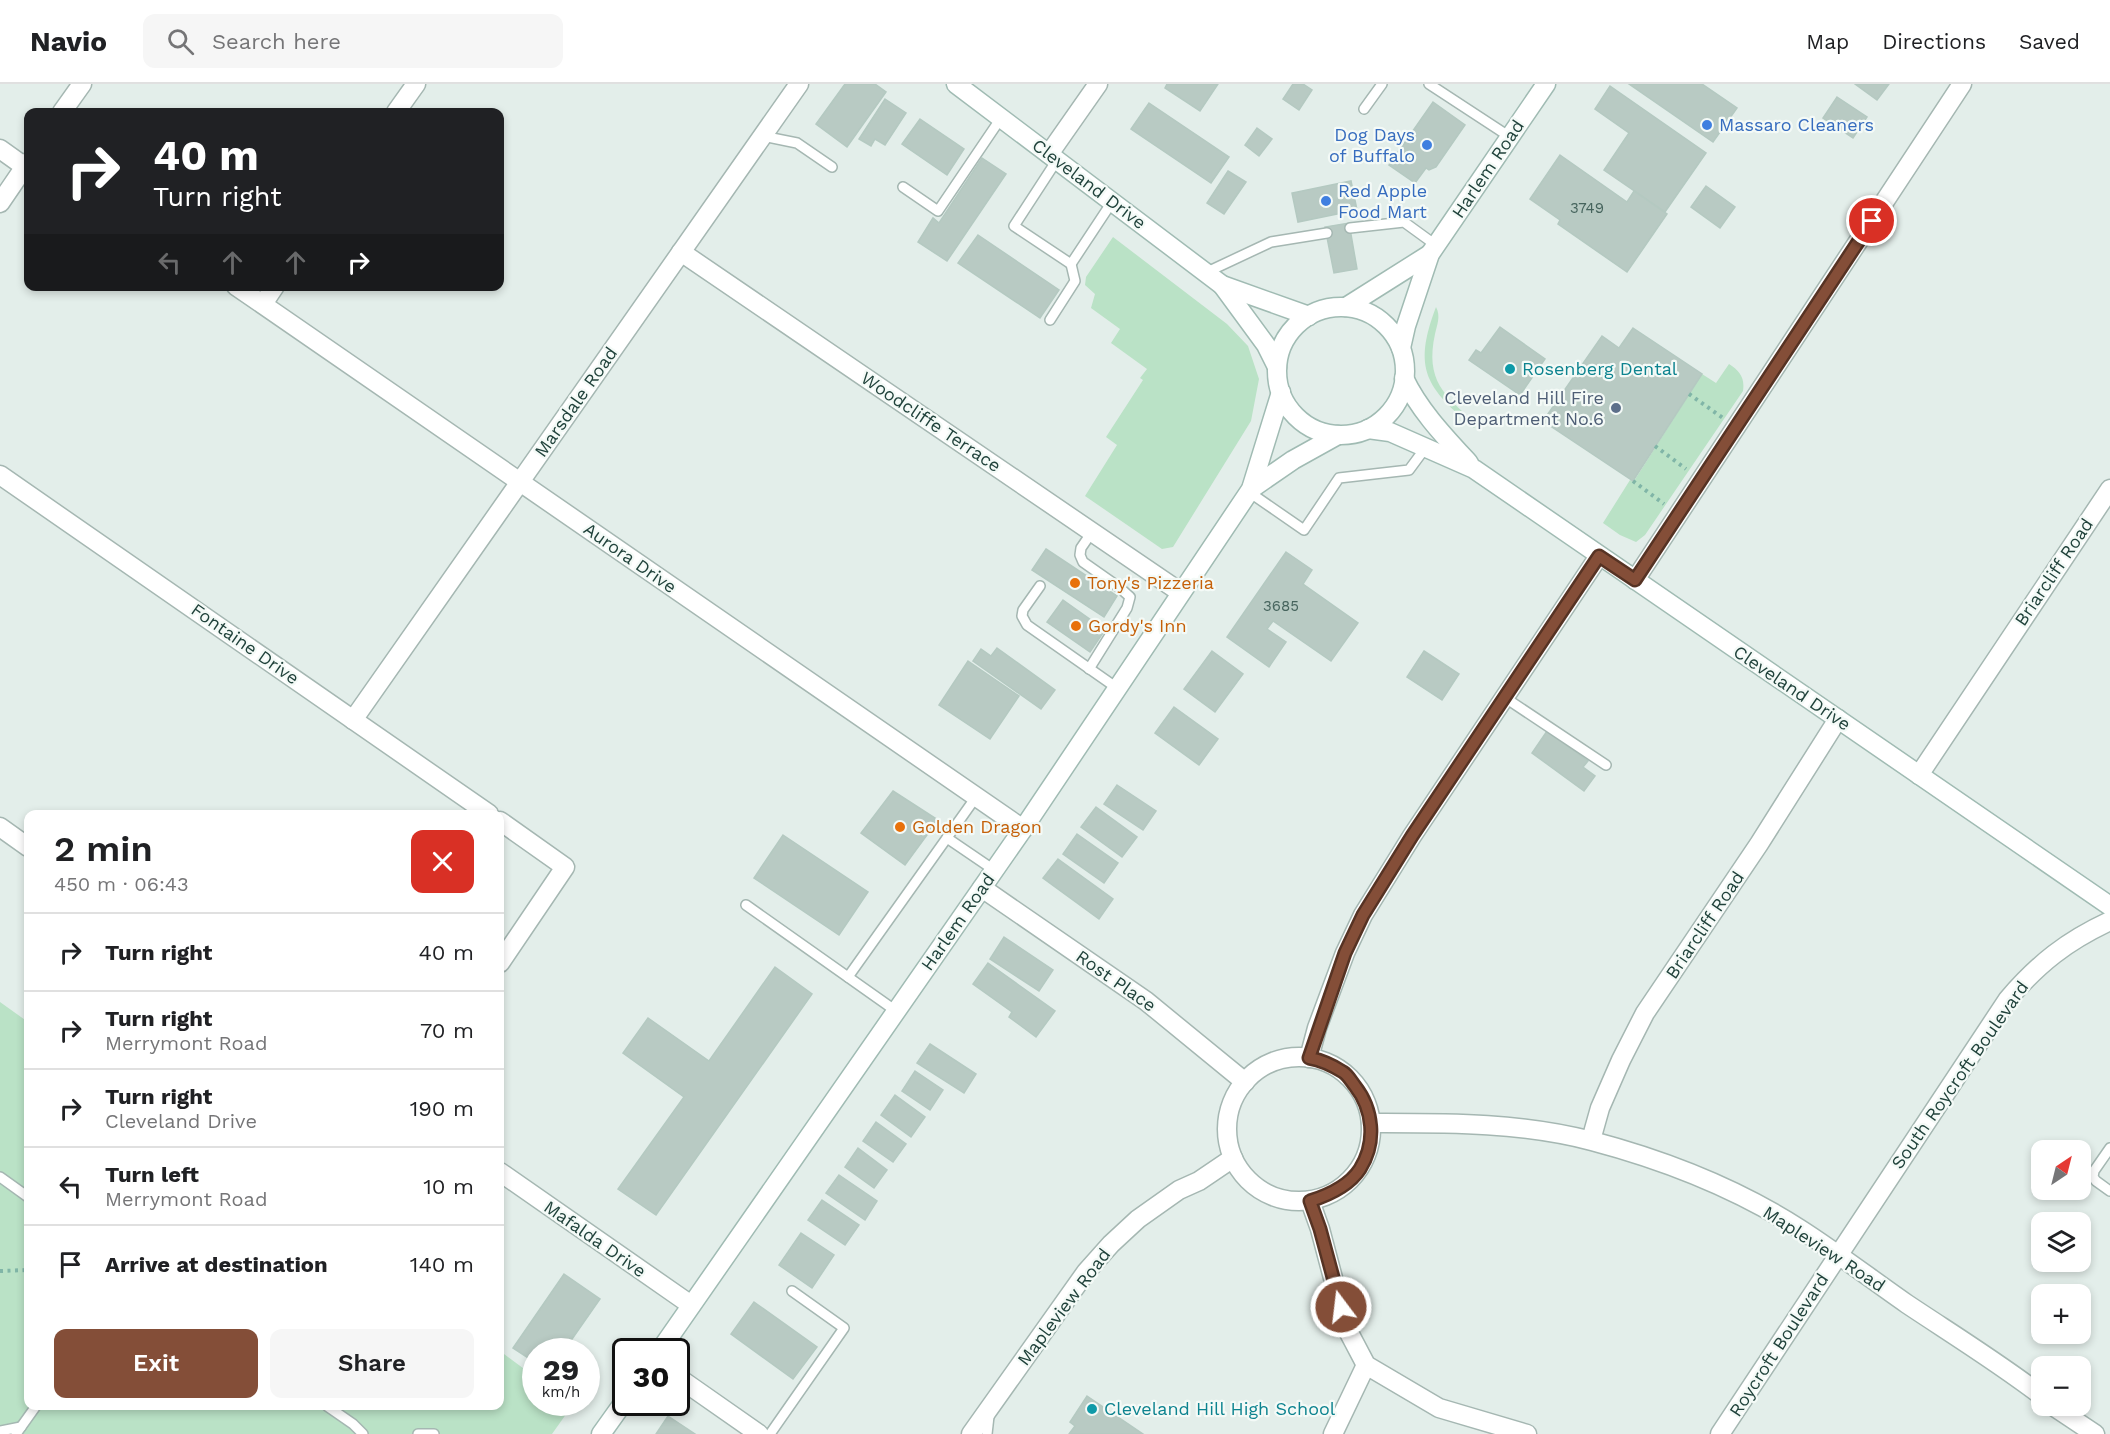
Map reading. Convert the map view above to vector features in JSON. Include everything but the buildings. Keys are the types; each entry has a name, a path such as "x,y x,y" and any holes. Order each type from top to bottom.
{"street":[{"path":"65,108 82,84"},
{"path":"399,108 416,84"},
{"name":"Marsdale Road","path":"353,720 799,84"},
{"name":"Cleveland Drive","path":"956,84 1222,285 1309,316"},
{"path":"1053,157 1098,84"},
{"name":"Harlem Road","path":"1401,348 1406,326 1434,250 1546,84"},
{"path":"1635,580 1962,84"},
{"path":"0,149 24,164"},
{"path":"0,203 24,170"},
{"name":"Harlem Road","path":"1346,307 1434,250"},
{"name":"Woodcliffe Terrace","path":"681,252 1180,592"},
{"name":"Cleveland Drive","path":"1222,285 1266,345 1277,366"},
{"name":"Aurora Drive","path":"244,291 1023,830"},
{"path":"262,304 271,291"},
{"path":"1346,307 1373,316 1389,330 1401,348 1405,368 1401,394 1393,409 1382,420 1368,429 1353,434 1338,435 1310,427 1297,418 1287,406 1281,392 1277,366 1283,342 1299,323 1327,309 1346,307"},
{"name":"Cleveland Drive","path":"1404,378 1414,398 1474,469"},
{"name":"Harlem Road","path":"669,1338 1023,830 1250,490 1281,392"},
{"name":"Cleveland Drive","path":"1368,429 1390,432 1474,469 2110,906"},
{"name":"Harlem Road","path":"1250,490 1293,460 1338,435"},
{"name":"Fontaine Drive","path":"0,475 483,810"},
{"name":"Briarcliff Road","path":"1919,775 2110,489"},
{"path":"1309,1058 1345,953 1363,915 1412,836 1599,556"},
{"name":"Briarcliff Road","path":"1591,1140 1600,1108 1645,1013 1759,844 1838,719"},
{"path":"504,824 565,867 504,957"},
{"path":"0,827 24,844"},
{"name":"Rost Place","path":"982,888 1146,1001 1245,1082"},
{"name":"South Roycroft Boulevard","path":"1837,1256 2008,999 2052,954 2072,940 2110,921"},
{"path":"1309,1058 1322,1061 1344,1073 1364,1098 1371,1123 1370,1146 1360,1170 1334,1193 1310,1201 1291,1201 1267,1194 1247,1179 1233,1158 1227,1128 1232,1103 1245,1082 1260,1068 1283,1059 1309,1058"},
{"name":"Mapleview Road","path":"1371,1123 1467,1124 1533,1129 1591,1140 1654,1159 1739,1195 1799,1228 2031,1388"},
{"name":"Mapleview Road","path":"971,1434 1086,1272 1111,1244 1138,1219 1179,1190 1199,1181 1233,1158"},
{"name":"Mafalda Drive","path":"504,1175 691,1305"},
{"path":"1310,1201 1320,1229 1346,1327 1366,1365 1439,1408 1527,1434"},
{"name":"Roycroft Boulevard","path":"1720,1434 1837,1256"},
{"path":"1333,1434 1366,1365"},
{"path":"690,1386 759,1434"},
{"path":"601,1434 614,1416"},
{"path":"2068,1416 2096,1434"}],"lane":[{"path":"1364,109 1382,84"},
{"path":"1429,84 1510,137"},
{"path":"903,187 938,211 1001,118"},
{"path":"762,136 797,144 832,167"},
{"path":"1050,320 1075,281 1071,264 1014,226 1053,157"},
{"path":"1071,264 1112,202"},
{"path":"1350,228 1404,222 1434,250"},
{"path":"1205,273 1271,242 1327,233"},
{"path":"1250,490 1304,530 1340,478 1408,470 1426,447"},
{"path":"1089,669 1127,608 1130,597 1083,562 1080,555 1081,548 1092,532"},
{"path":"1040,586 1023,610 1022,616 1027,626 1117,688"},
{"path":"1504,698 1606,765"},
{"path":"848,978 976,797"},
{"path":"947,838 994,870"},
{"path":"746,905 896,1011"},
{"path":"2110,1148 2094,1171 2093,1177 2096,1182 2110,1191"},
{"path":"0,1177 24,1194"},
{"path":"770,1434 844,1328 792,1291"},
{"path":"987,1434 990,1407"},
{"path":"0,1431 18,1431 33,1410"},
{"path":"333,1410 363,1434"},
{"path":"418,1434 434,1434"}],"path":[{"path":"1689,394 1724,418"},
{"path":"1655,446 1689,470"},
{"path":"1634,481 1664,505"},
{"path":"0,1271 24,1270"}],"green space":[{"path":"1113,237 1227,324 1248,346 1259,379 1251,421 1173,547 1162,549 1085,496 1117,445 1106,437 1143,380 1140,378 1147,369 1111,343 1120,329 1091,308 1095,294 1085,285 1086,277"},
{"path":"1436,307 1438,317 1433,350 1435,375 1440,386 1455,405 1477,424 1474,428 1445,401 1428,376 1425,347"},
{"path":"1729,364 1741,375 1743,391 1645,535 1636,542 1620,535 1603,523 1630,480 1634,481 1702,374 1716,383"},
{"path":"0,1002 24,1019 24,1410 504,1410 504,1354 522,1367 522,1416 565,1416 552,1434 0,1434"}],"place":[{"name":"Massaro Cleaners","path":"1707,125"},
{"name":"Dog Days of Buffalo","path":"1427,145"},
{"name":"Red Apple Food Mart","path":"1326,201"},
{"name":"Rosenberg Dental","path":"1510,369"},
{"name":"Cleveland Hill Fire Department No.6","path":"1616,408"},
{"name":"Tony's Pizzeria","path":"1075,583"},
{"name":"Gordy's Inn","path":"1076,626"},
{"name":"Golden Dragon","path":"900,827"},
{"name":"Cleveland Hill High School","path":"1092,1409"}],"route":[{"path":"1341,1307 1310,1201 1334,1193 1360,1170 1370,1146 1371,1123 1364,1098 1344,1073 1322,1061 1309,1058 1317,1028 1345,953 1363,915 1412,836 1599,556 1635,580 1872,221"}]}
